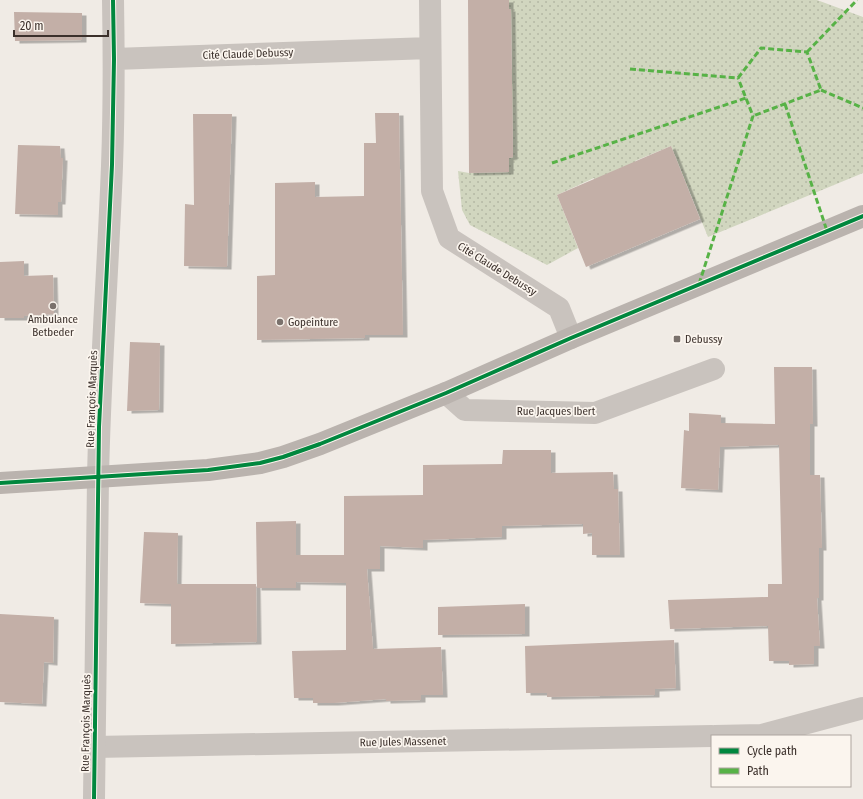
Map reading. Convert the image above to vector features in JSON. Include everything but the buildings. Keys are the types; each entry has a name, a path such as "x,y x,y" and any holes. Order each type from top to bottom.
{"main road":[{"path":"0,483 208,470 283,457 320,444 446,393 571,338 863,216"}],"street":[{"name":"Rue François Marquès","path":"94,799 99,427 112,165 114,59 113,0"},
{"name":"Cité Claude Debussy","path":"430,0 432,191 448,238 559,308 571,338"},
{"name":"Cité Claude Debussy","path":"114,59 430,48"},
{"name":"Rue Jacques Ibert","path":"446,393 465,410 594,414 714,369"},
{"path":"762,735 863,708"},
{"name":"Rue Jules Massenet","path":"94,748 711,736"}],"green space":[{"path":"509,0 817,0 863,17 863,173 708,237 671,146 635,161 636,165 596,182 594,178 557,195 578,248 547,265 470,225 462,210 458,171 469,173 509,172 509,158 513,157 512,96 509,70 512,69 511,9 509,9"}],"marked path":[{"path":"807,52 857,0"},
{"path":"738,78 761,48 807,52 821,90 753,116"},
{"path":"630,69 738,78"},
{"path":"699,284 753,116 738,78"},
{"path":"821,90 863,108"},
{"path":"552,163 746,98"},
{"path":"785,104 827,231"}],"cycle path":[{"path":"94,799 99,427 112,165 114,59 113,0"},
{"path":"0,483 208,470 260,463 283,457 320,444 446,393 571,338 863,216"}],"place":[{"name":"Ambulance Betbeder","path":"53,306"},
{"name":"Gopeinture","path":"280,322"},
{"name":"Debussy","path":"677,339"}]}
